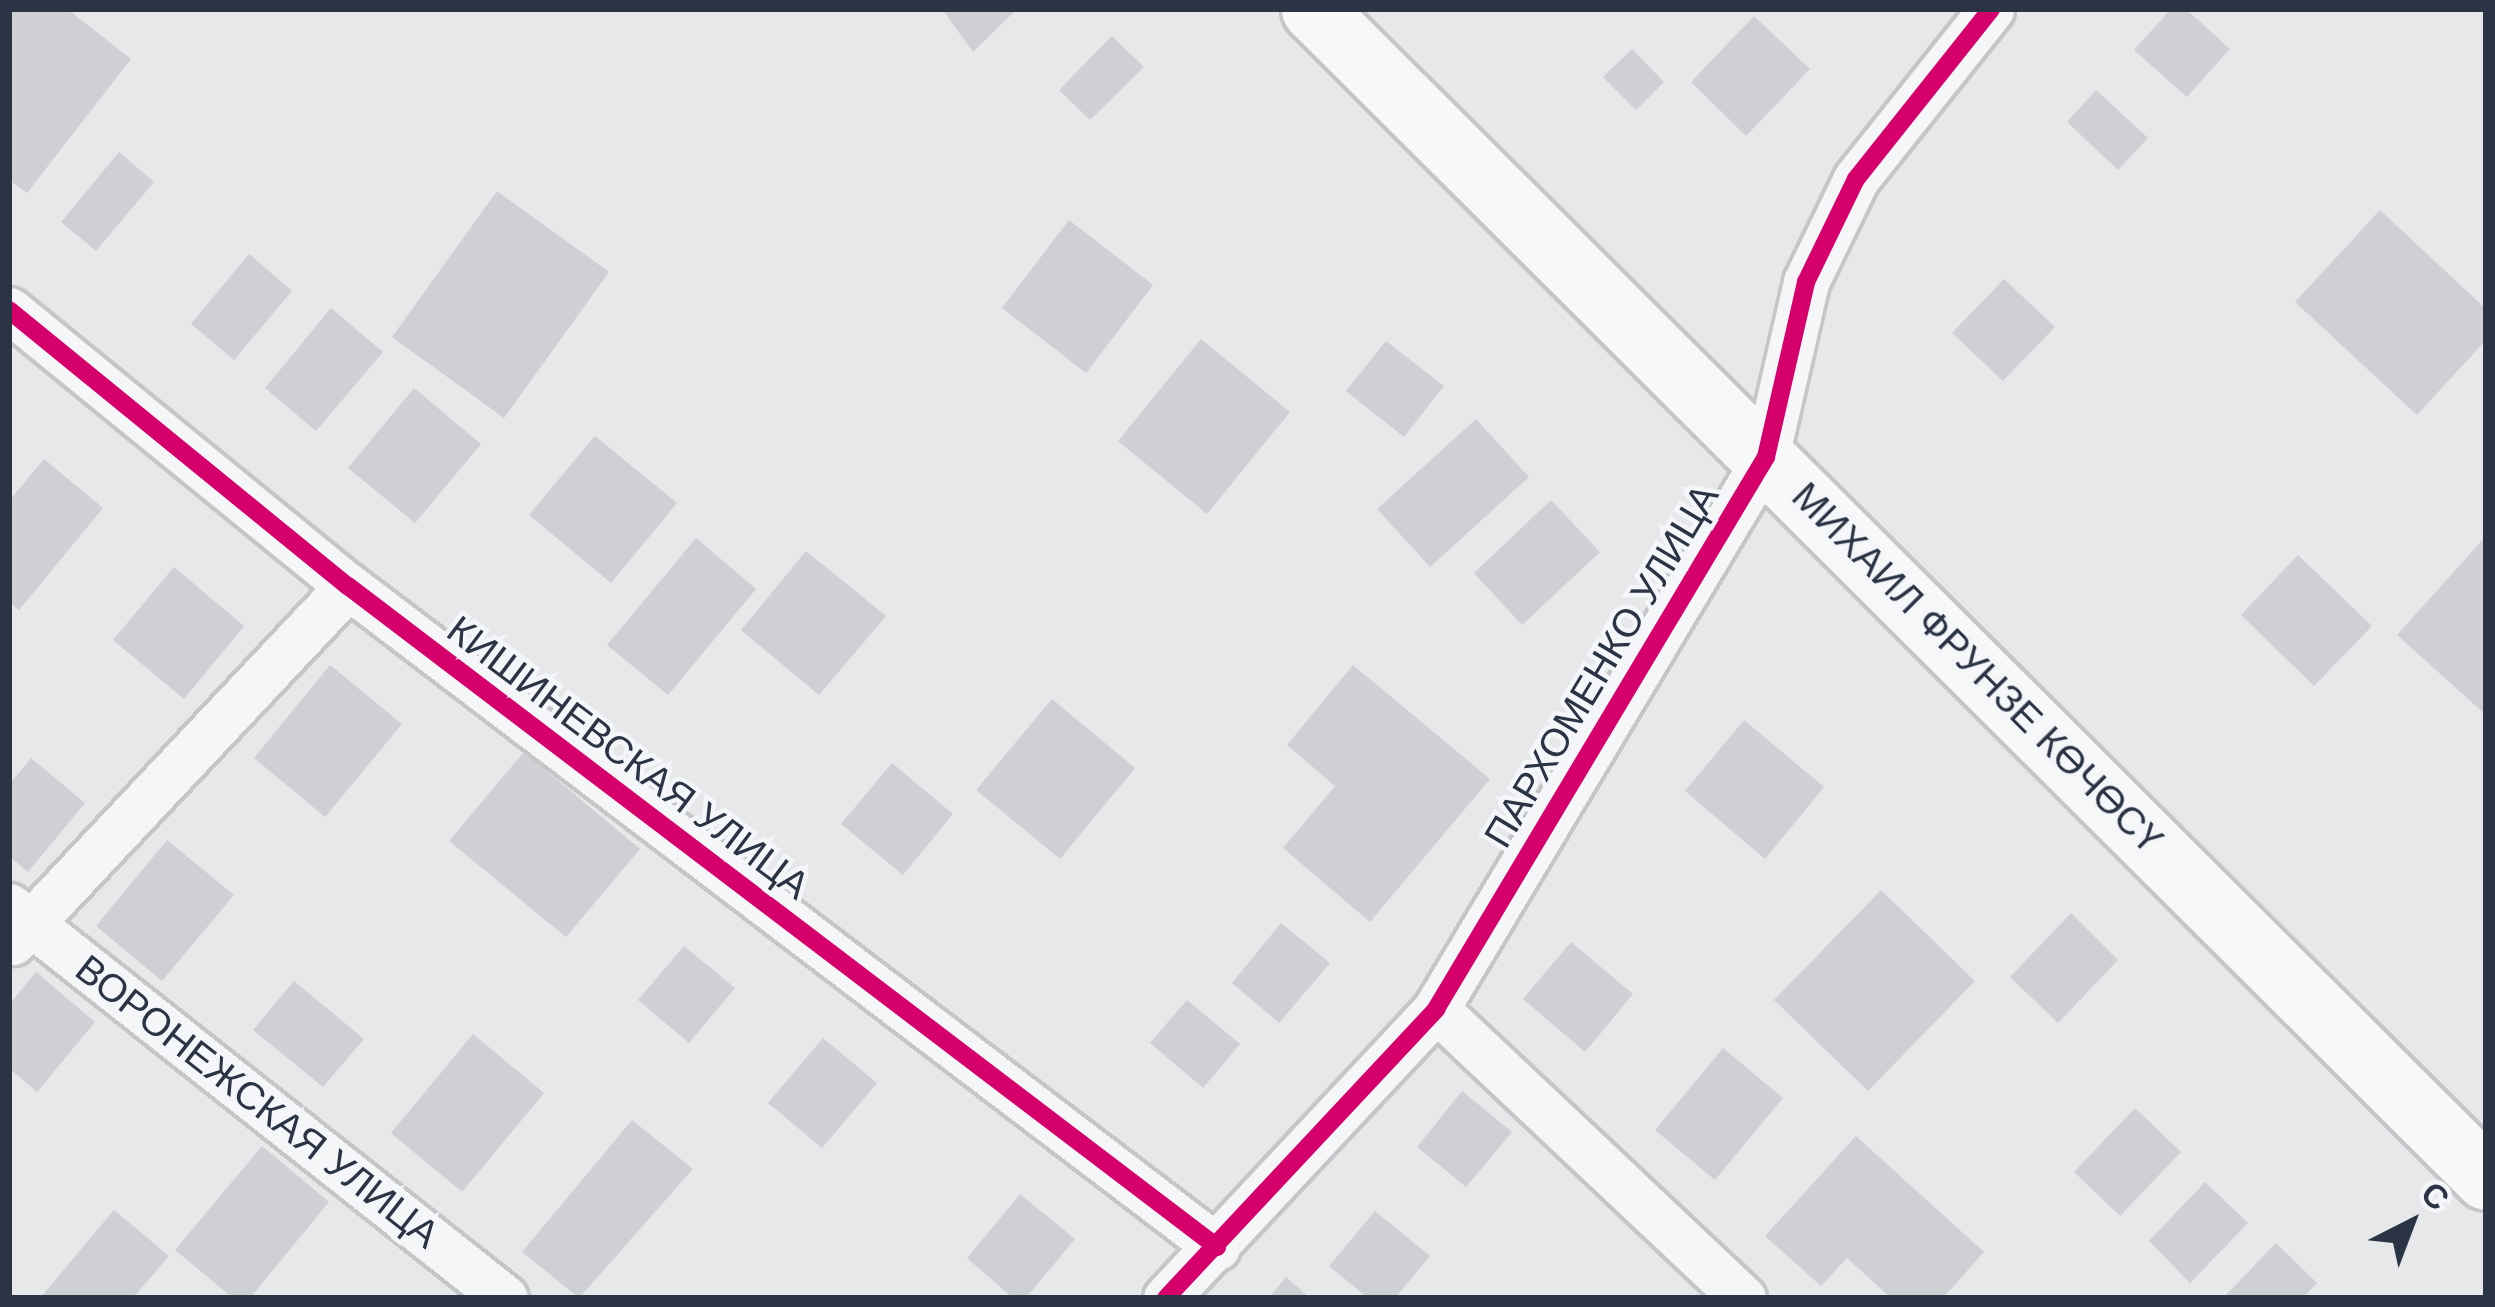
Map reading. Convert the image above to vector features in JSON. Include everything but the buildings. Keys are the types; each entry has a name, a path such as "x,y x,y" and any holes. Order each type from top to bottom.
{"main road":[{"name":"МИХАИЛ ФРУНЗЕ КӨЧӨСҮ","path":"1313,9 2486,1178"}],"street":[{"name":"ПАРХОМЕНКО УЛИЦА","path":"1166,1298 1436,1009 1766,457 1806,282 1856,179 1991,9"},
{"name":"КИШИНЕВСКАЯ УЛИЦА","path":"9,310 348,586 1217,1246"},
{"path":"16,924 348,586"},
{"name":"ВОРОНЕЖСКАЯ УЛИЦА","path":"16,924 505,1298"},
{"path":"1436,1009 1743,1298"}],"cycle path":[{"path":"1166,1298 1436,1009 1766,457 1806,282 1856,179 1991,9"},
{"path":"9,310 348,586 1217,1247"}]}
